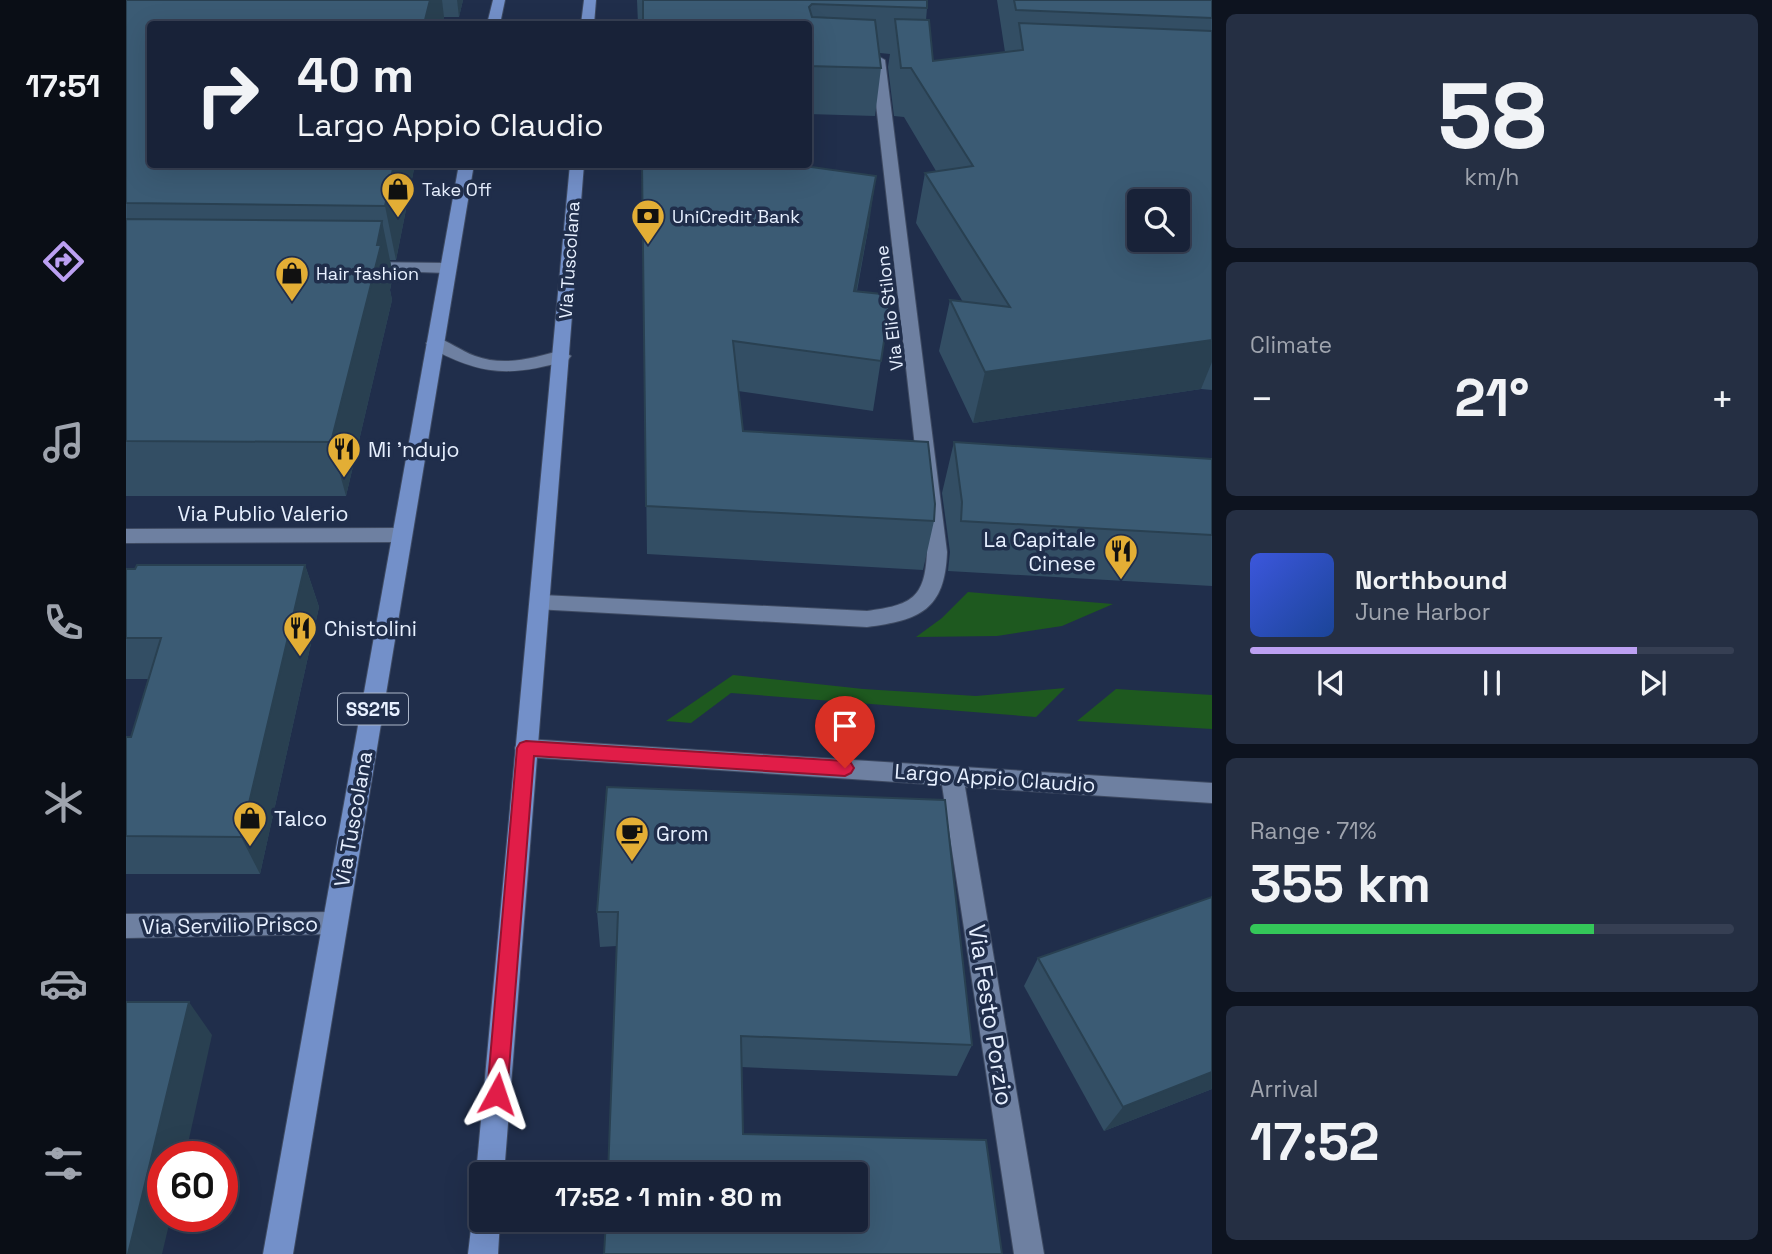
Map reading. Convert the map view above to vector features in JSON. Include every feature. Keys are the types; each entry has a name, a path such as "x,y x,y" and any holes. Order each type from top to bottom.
{"main road":[{"path":"495,21 499,0"},
{"path":"588,21 590,0"},
{"name":"Via Tuscolana","path":"278,1254 466,168"},
{"name":"Via Tuscolana","path":"491,1162 526,748 542,603 577,168"},
{"path":"484,1254 485,1232"}],"street":[{"name":"Via Elio Stilone","path":"542,603 844,619 887,617 906,612 935,586 937,552 878,60"},
{"path":"352,267 447,268"},
{"path":"435,343 462,358 491,368 529,366 562,356"},
{"name":"Via Publio Valerio","path":"126,536 401,535"},
{"name":"Largo Appio Claudio","path":"526,748 1212,793"},
{"name":"Via Festo Porzio","path":"953,775 1029,1254"},
{"name":"Via Servilio Prisco","path":"126,926 334,923"}],"green space":[{"path":"968,592 1113,604 1062,626 997,636 916,637 942,618"},
{"path":"733,675 863,689 976,696 1065,688 1036,717 731,693 691,723 666,721"},
{"path":"1116,689 1212,695 1212,729 1077,721"}],"building":[{"path":"126,0 430,0 425,21 147,21 147,168 393,168 385,206 126,203"},
{"path":"643,0 927,0 927,8 812,4 809,7 812,17 875,20 881,68 812,66 812,21 643,21"},
{"path":"1014,0 1212,0 1212,18 1016,10"},
{"path":"895,19 929,20 933,61 1023,50 1019,23 1212,31 1212,340 985,372 950,300 1010,307 925,173 973,166 911,68 901,68"},
{"path":"812,167 876,176 854,291 891,295 881,361 733,341 743,431 928,442 935,504 934,521 646,506 642,168"},
{"path":"126,219 382,221 377,245 381,245 331,442 126,441"},
{"path":"954,442 1212,459 1212,535 961,521 962,502"},
{"path":"137,565 305,565 241,837 126,836 126,737 131,737 161,638 126,638 126,569 135,569"},
{"path":"607,787 945,800 972,1045 741,1036 743,1134 986,1140 1002,1254 604,1254 605,1232 868,1232 868,1162 608,1162 618,912 597,912"},
{"path":"1212,897 1212,1072 1123,1107 1038,958"},
{"path":"126,1002 189,1002 155,1141 147,1141 147,1176 126,1254"}],"place":[{"name":"Take Off","path":"398,219"},
{"name":"UniCredit Bank","path":"648,246"},
{"name":"Hair fashion","path":"292,303"},
{"name":"Mi 'ndujo","path":"344,479"},
{"name":"La Capitale Cinese","path":"1121,581"},
{"name":"Chistolini","path":"300,658"},
{"name":"Talco","path":"250,848"},
{"name":"Grom","path":"632,863"}],"route":[{"path":"497,1094 526,748 845,768"}]}
